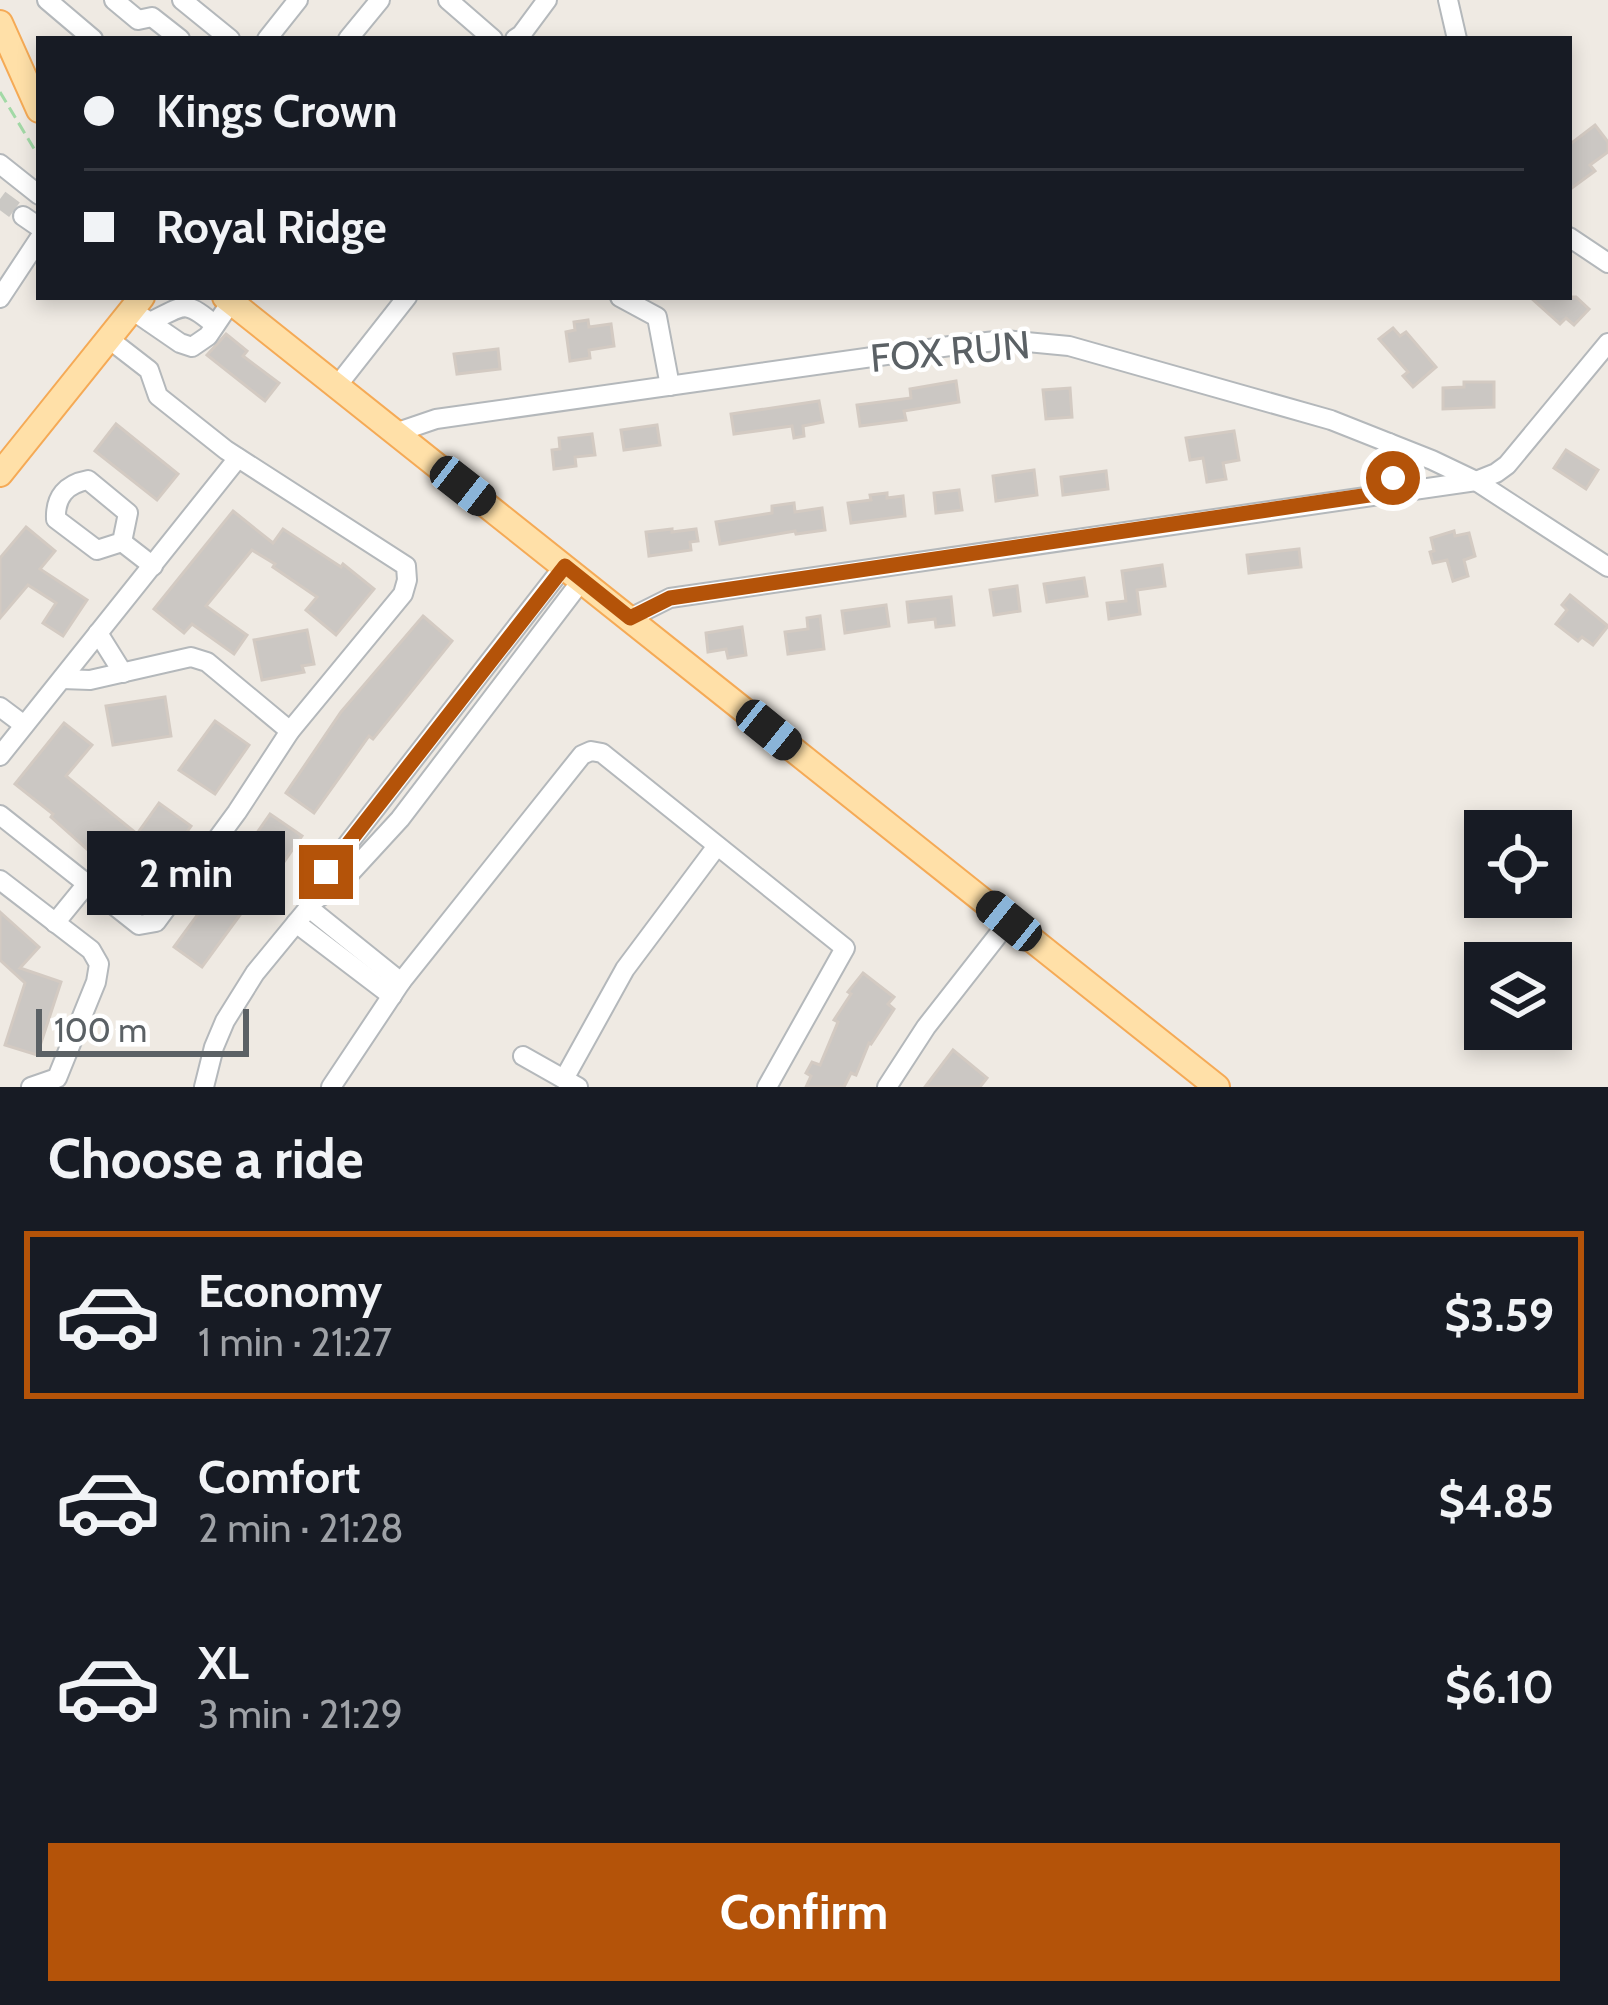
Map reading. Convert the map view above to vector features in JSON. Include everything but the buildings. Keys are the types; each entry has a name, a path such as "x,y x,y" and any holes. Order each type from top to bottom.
{"main road":[{"path":"0,23 9,70 36,106"},
{"path":"228,300 1217,1087"},
{"path":"2,469 109,339 142,310"}],"street":[{"path":"46,0 89,36"},
{"path":"114,0 138,20 152,17 176,36"},
{"path":"182,0 226,36"},
{"path":"269,36 298,0"},
{"path":"351,36 380,0"},
{"path":"448,0 490,36"},
{"path":"519,36 547,0"},
{"path":"1448,0 1456,36"},
{"path":"0,164 36,193"},
{"path":"1572,239 1608,263"},
{"path":"0,298 36,244"},
{"path":"142,310 191,347 208,336 228,300"},
{"path":"337,386 405,300"},
{"path":"626,300 657,317 670,386"},
{"path":"142,310 194,308 215,326"},
{"path":"0,815 140,926 156,922 290,731 403,594 407,580 406,566 238,458 158,395 149,370 109,339"},
{"name":"FOX RUN","path":"395,433 436,419 963,344 1037,341 1143,366 1331,420 1389,442 1476,481 1608,567"},
{"path":"630,618 670,598 1476,481 1508,465 1608,343"},
{"path":"1376,494 1388,485 1395,468 1389,442"},
{"path":"0,755 238,458"},
{"path":"122,542 153,566"},
{"path":"204,1087 214,1047 238,997 307,910 342,882 400,819 573,573"},
{"path":"98,633 123,673"},
{"path":"62,679 90,680 191,658 207,662 290,731"},
{"path":"0,707 24,725"},
{"path":"331,1087 396,989 582,755 591,751 602,753 845,948 767,1087"},
{"path":"523,1056 571,1083 625,969 717,846"},
{"path":"0,880 91,950 99,964 57,1078 32,1087"},
{"path":"55,923 86,885"},
{"path":"307,910 396,989"},
{"path":"887,1087 926,1027 1009,921"}],"path":[{"path":"0,92 36,153"}],"tunnel":[{"path":"0,199 23,216"}],"route":[{"path":"326,872 565,566 630,618 670,598 1376,494 1393,478"}]}
